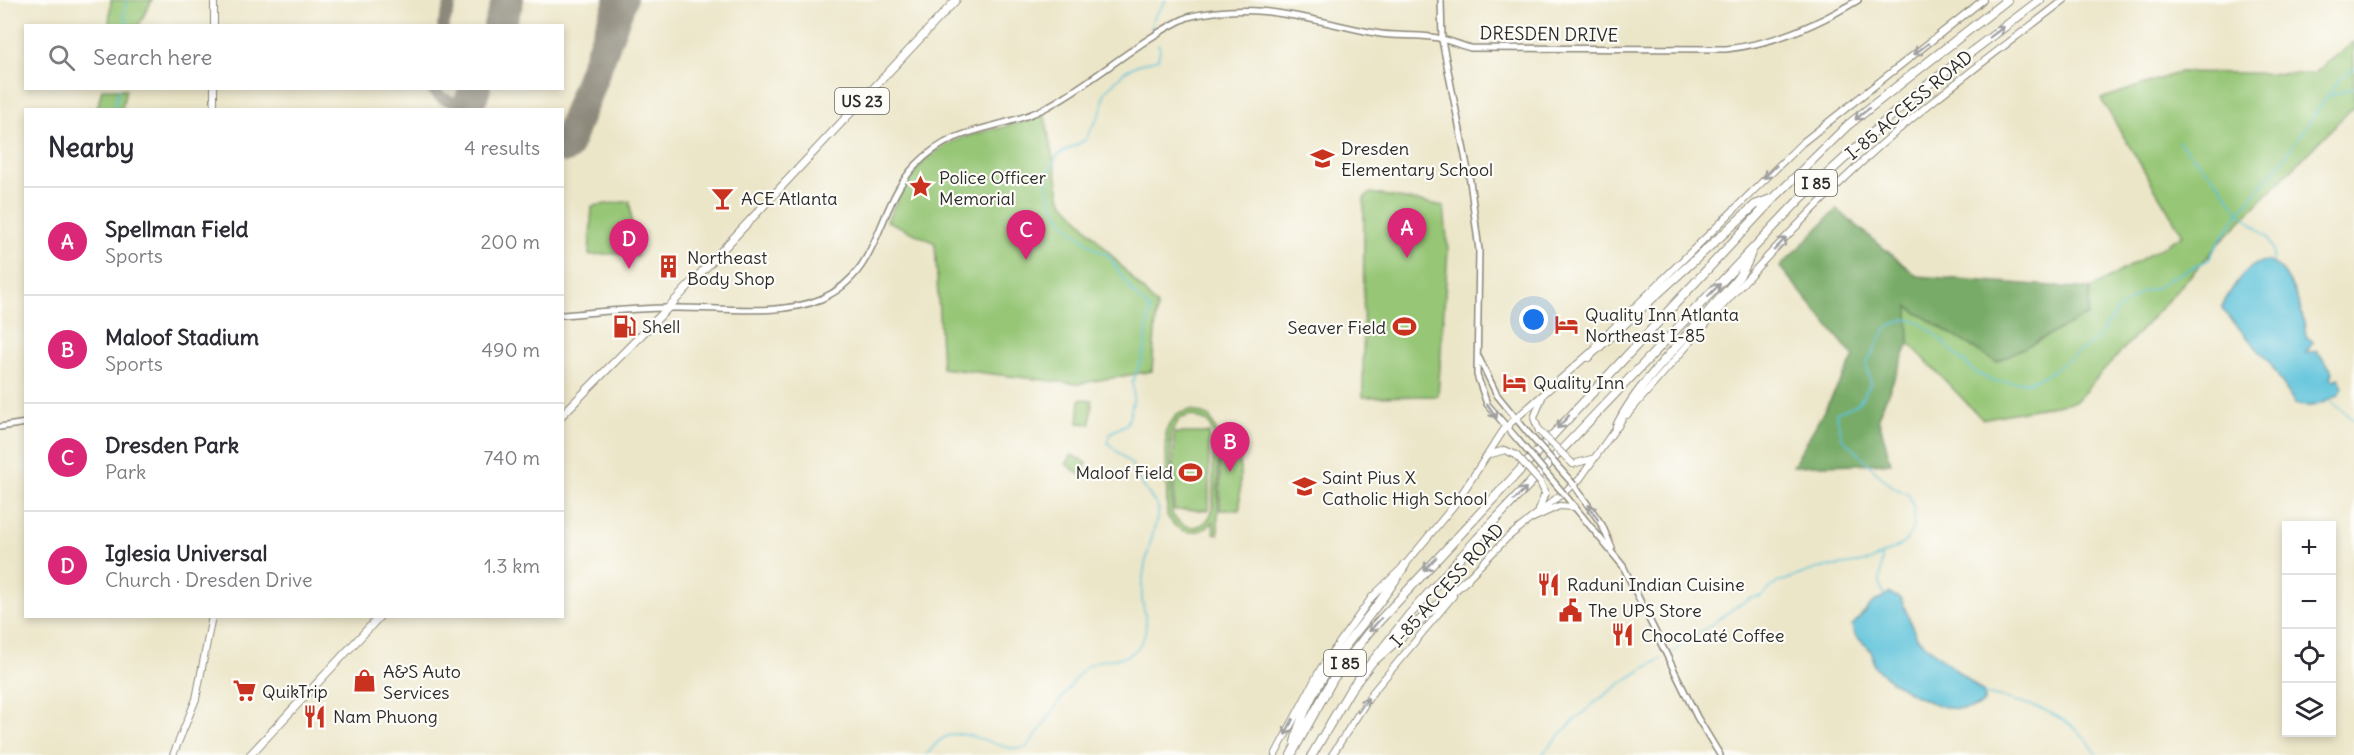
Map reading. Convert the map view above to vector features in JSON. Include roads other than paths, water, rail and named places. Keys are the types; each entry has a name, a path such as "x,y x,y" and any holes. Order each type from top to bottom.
{"highway":[{"name":"I 85","path":"1292,753 1333,679 1368,633 1774,198 1848,125 2007,0"},
{"name":"I 85","path":"1312,755 1368,664 1477,539 1817,182 1875,128 2040,0"},
{"path":"1588,357 1755,205 1774,198"},
{"path":"1617,426 1679,344 1746,269 1751,251"},
{"path":"1292,753 1299,725 1332,663 1405,565"},
{"path":"1368,664 1395,644 1467,579"}],"main road":[{"path":"214,0 214,24"},
{"name":"US 23","path":"564,413 668,308 956,0"},
{"name":"I-85 ACCESS ROAD","path":"1275,755 1307,690 1340,639 1372,597 1405,565 1455,504 1514,418 1588,357 1596,345 1672,268 1802,143 1983,0"},
{"name":"I-85 ACCESS ROAD","path":"1332,755 1372,693 1467,579 1539,511 1574,485 1596,458 1617,426 1774,249 1838,185 1927,106 2064,0"},
{"path":"214,90 214,108"},
{"path":"1543,395 1534,418 1539,431 1573,464 1586,463 1596,458"},
{"path":"1488,455 1505,450 1516,455 1540,482 1545,493 1539,511"},
{"path":"1530,519 1559,506 1575,507"},
{"path":"173,755 196,699 212,618"},
{"path":"250,755 378,618"}],"street":[{"path":"1441,0 1442,40 1470,181 1477,232 1479,358 1477,375 1485,399 1505,428 1518,440 1614,552"},
{"name":"DRESDEN DRIVE","path":"564,315 668,308 782,309 808,304 832,294 855,277 864,264 904,178 934,148 967,131 1007,123 1056,103 1188,17 1231,6 1272,5 1370,32 1442,40 1471,48 1726,49 1745,47 1797,32 1858,0"},
{"path":"1479,358 1497,395 1514,418 1574,485 1602,525 1696,717 1720,755"},
{"path":"0,427 24,423"}],"water":[{"path":"2265,261 2274,264 2282,271 2294,292 2306,336 2313,342 2306,353 2317,351 2333,372 2331,378 2334,380 2338,378 2343,386 2340,394 2324,402 2313,406 2295,404 2270,363 2223,310 2222,306 2239,279 2251,267"},
{"path":"1889,593 1901,599 1917,638 1983,692 1985,699 1982,704 1956,709 1926,701 1898,685 1876,668 1871,651 1857,637 1852,626 1871,604"}],"waterway":[{"path":"127,0 124,15 128,24"},
{"path":"1151,32 1153,19 1166,0"},
{"path":"926,755 940,741 951,735 962,734 1005,747 1026,747 1085,668 1092,663 1131,654 1145,634 1143,577 1159,509 1135,474 1132,465 1107,442 1112,432 1127,424 1129,420 1133,398 1132,384 1144,353 1150,310 1132,291 1108,255 1095,249 1067,226 1052,205 1048,189 1048,172 1058,155 1085,140 1101,112 1105,92 1124,72 1137,65 1158,59 1160,49 1158,44"},
{"path":"1673,652 1737,606 1751,598 1761,596 1777,583 1816,569 1870,561 1905,543 1914,526 1914,509 1909,495 1891,486 1842,438 1836,413 1858,404 1871,383 1866,364 1887,327 1905,319 1919,322 1976,373 1994,382 2028,382 2048,374 2098,338 2116,312 2141,292 2157,288 2170,278 2208,260 2239,212 2279,165 2340,79 2354,68"},
{"path":"2330,96 2354,87"},
{"path":"114,108 119,90"},
{"path":"2178,141 2218,182 2239,212 2267,237 2273,250 2273,263"},
{"path":"2329,400 2354,420"},
{"path":"1882,555 1880,583 1884,596"},
{"path":"1542,755 1582,713 1627,679 1661,659"},
{"path":"1984,694 2032,706 2062,719 2087,741 2097,755"}],"place":[{"name":"Dresden Elementary School","path":"1323,158"},
{"name":"Police Officer Memorial","path":"921,187"},
{"name":"ACE Atlanta","path":"723,198"},
{"name":"Spellman Field","path":"1407,258"},
{"name":"Dresden Park","path":"1026,260"},
{"name":"Northeast Body Shop","path":"669,267"},
{"name":"Iglesia Universal","path":"629,269"},
{"name":"Quality Inn Atlanta Northeast I-85","path":"1567,324"},
{"name":"Shell","path":"624,326"},
{"name":"Seaver Field","path":"1404,327"},
{"name":"Quality Inn","path":"1515,382"},
{"name":"Maloof Field","path":"1191,472"},
{"name":"Maloof Stadium","path":"1230,472"},
{"name":"Saint Pius X Catholic High School","path":"1304,487"},
{"name":"Raduni Indian Cuisine","path":"1549,584"},
{"name":"The UPS Store","path":"1570,610"},
{"name":"ChocoLaté Coffee","path":"1623,635"},
{"name":"A&S Auto Services","path":"365,681"},
{"name":"QuikTrip","path":"244,691"},
{"name":"Nam Phuong","path":"315,716"}]}
